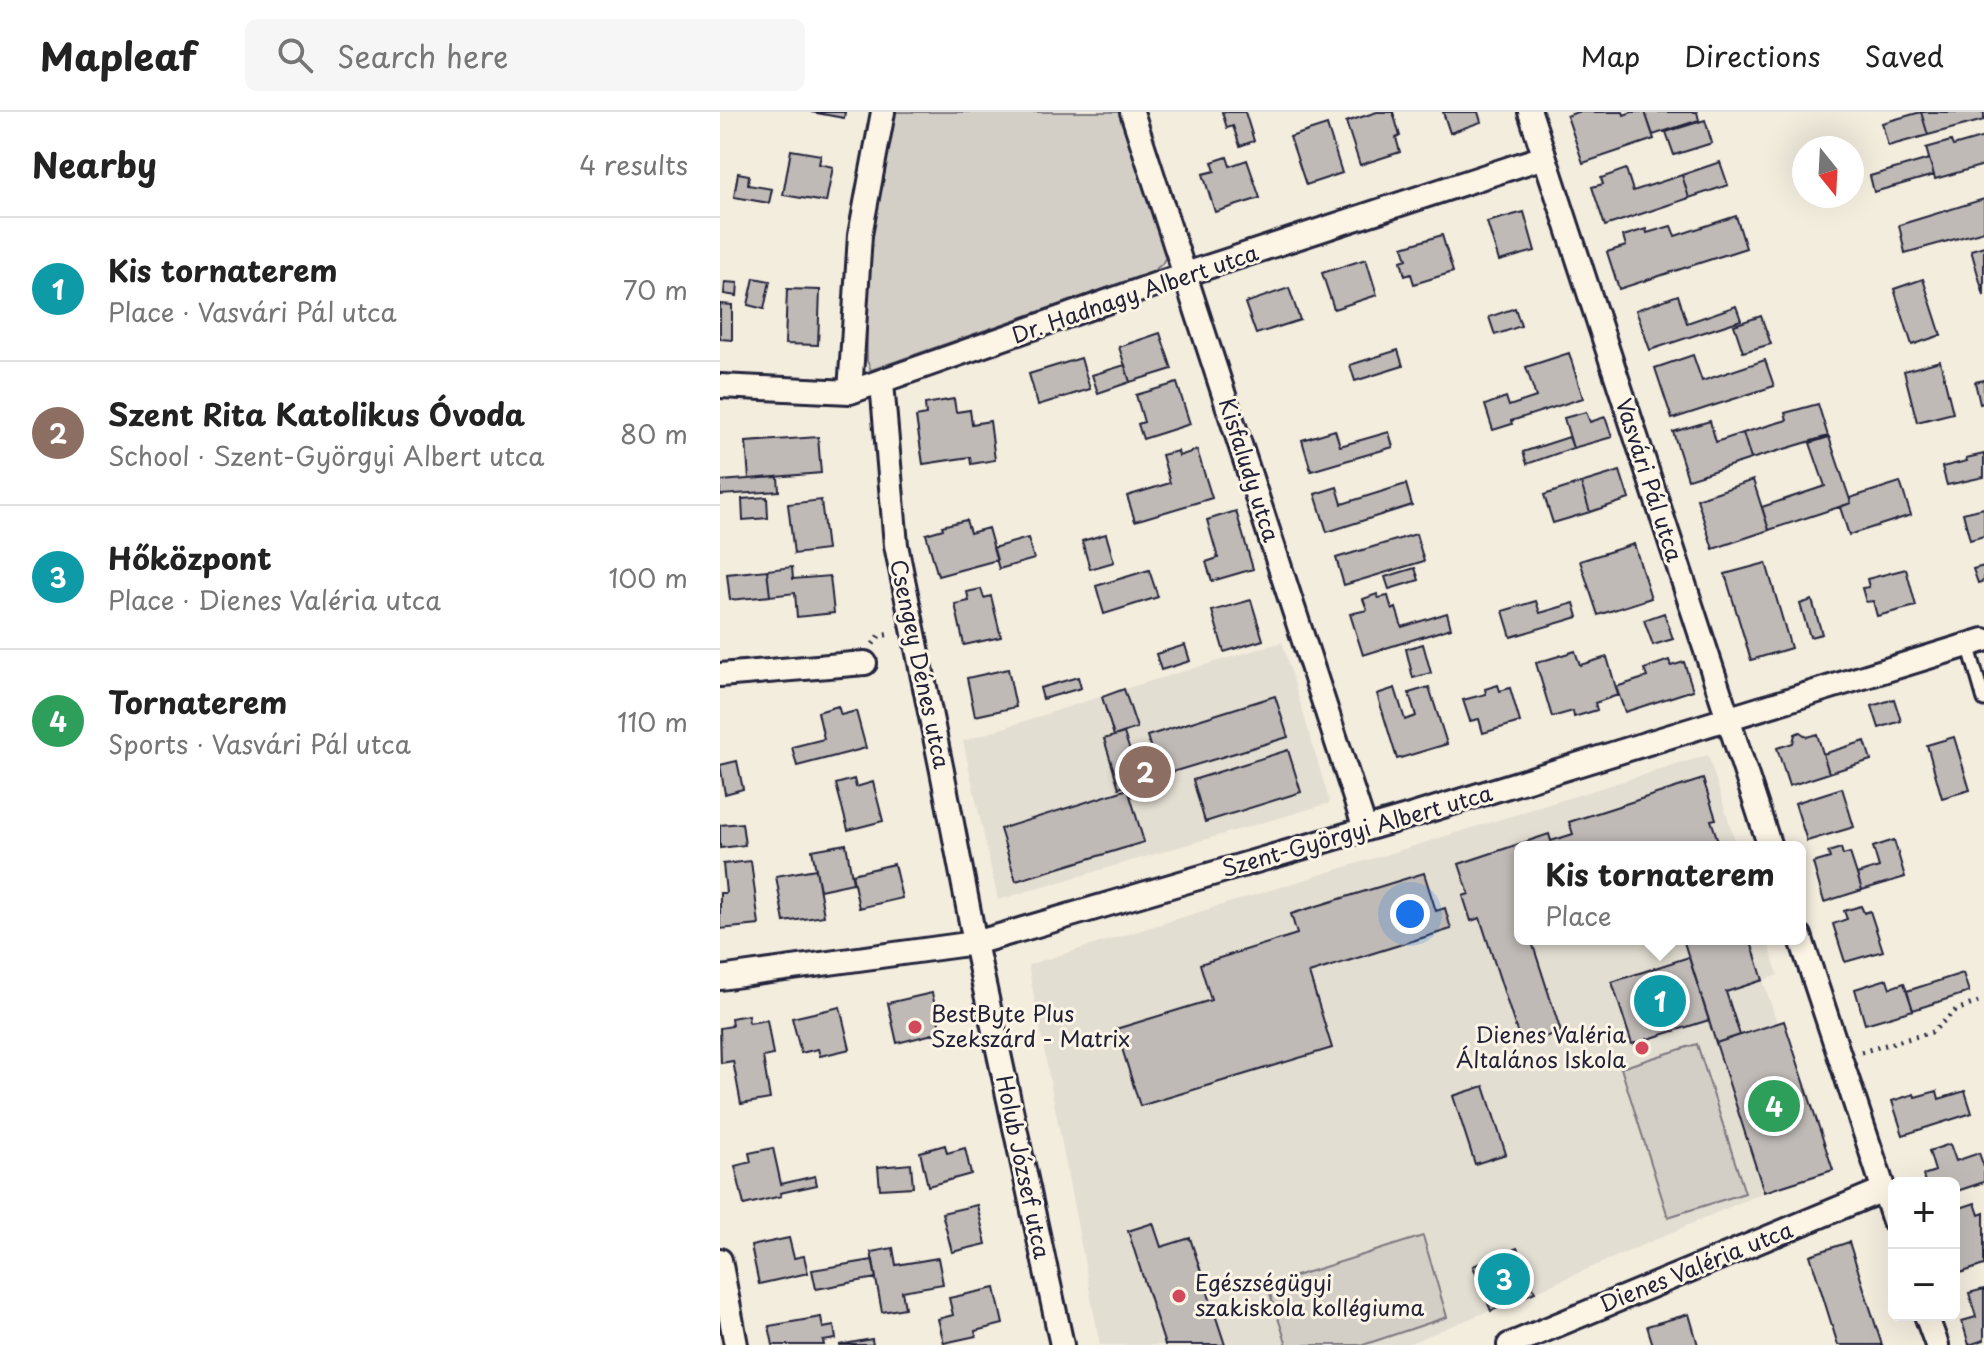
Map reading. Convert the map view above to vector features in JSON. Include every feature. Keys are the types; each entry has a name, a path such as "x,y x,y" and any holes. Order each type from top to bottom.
{"street":[{"path":"850,392 860,235 883,112"},
{"name":"Kisfaludy utca","path":"1132,112 1365,829"},
{"name":"Vasvári Pál utca","path":"1530,112 1768,841"},
{"name":"Dr. Hadnagy Albert utca","path":"720,386 850,392 1186,274 1544,157"},
{"name":"Csengey Dénes utca","path":"882,383 896,545 975,943"},
{"name":"Szent-Györgyi Albert utca","path":"720,978 975,943 1365,829 1976,642"},
{"path":"720,675 861,663"},
{"name":"Holub József utca","path":"975,943 1062,1345"},
{"path":"1803,945 1888,1204"},
{"name":"Dienes Valéria utca","path":"1509,1345 1883,1190"},
{"path":"720,1260 736,1345"},
{"path":"1928,1321 1937,1345"}],"lane":[{"path":"1976,642 1984,700"}],"path":[{"path":"861,663 879,636 913,628"},
{"path":"1841,1058 1932,1032 1956,1010 1984,1000"}],"shaded area":[{"path":"890,112 1120,112 1167,255 1152,272 871,370 867,361 866,289 873,210"},
{"path":"1282,642 1330,803 998,900 963,741"},
{"path":"1708,755 1735,841 1514,841 1514,945 1769,945 1778,975 1763,980 1777,1022 1784,1021 1833,1170 1764,1192 1405,1345 1100,1345 1028,965"},
{"path":"1697,1044 1745,1193 1668,1217 1621,1068"},
{"path":"1423,1236 1447,1317 1363,1345 1287,1345 1267,1285"}],"building":[{"path":"811,112 845,112 844,118"},
{"path":"1222,112 1245,112 1254,141 1240,146 1233,126 1227,128"},
{"path":"1377,112 1393,112 1400,136 1396,138 1400,152 1360,165 1346,122"},
{"path":"1443,112 1478,112 1481,122 1450,133"},
{"path":"1577,112 1623,112 1624,115 1645,112 1654,139 1583,163 1567,116"},
{"path":"1645,112 1697,112 1699,120 1653,135"},
{"path":"1921,112 1984,112 1984,120 1928,135"},
{"path":"1921,112 1928,135 1888,146 1882,123"},
{"path":"1705,120 1712,143 1674,155 1666,132"},
{"path":"1327,125 1342,173 1306,185 1290,137"},
{"path":"1984,137 1984,165 1935,179 1926,148 1951,141 1953,146"},
{"path":"791,150 821,155 819,164 833,167 826,202 783,195"},
{"path":"1227,157 1230,166 1247,160 1260,198 1215,212 1203,174 1215,171 1212,162"},
{"path":"1929,159 1934,175 1874,192 1870,176"},
{"path":"1720,162 1728,185 1689,198 1682,175"},
{"path":"1626,169 1633,191 1682,175 1689,198 1605,226 1592,187 1603,184 1601,178"},
{"path":"738,173 749,175 748,185 772,189 769,203 734,197"},
{"path":"1984,199 1984,231 1905,253 1899,225"},
{"path":"1524,212 1535,251 1499,261 1487,222"},
{"path":"1736,216 1746,248 1619,289 1607,252 1626,246 1623,236 1671,226 1675,236"},
{"path":"1442,235 1453,272 1414,284 1411,274 1405,276 1401,261 1407,259 1403,247"},
{"path":"1984,246 1984,296 1971,250"},
{"path":"1366,259 1377,295 1334,309 1322,273"},
{"path":"754,278 770,281 764,309 748,305"},
{"path":"1923,279 1941,335 1912,345 1894,289"},
{"path":"725,282 738,283 737,296 724,294"},
{"path":"1289,288 1300,320 1256,334 1245,303"},
{"path":"787,289 820,290 818,345 785,344"},
{"path":"1678,295 1687,323 1736,306 1741,320 1650,350 1636,310"},
{"path":"720,304 732,305 732,340 720,339"},
{"path":"1515,308 1521,326 1495,335 1489,317"},
{"path":"1761,316 1771,344 1743,352 1734,325"},
{"path":"1160,333 1172,369 1130,382 1119,347"},
{"path":"1398,350 1403,366 1355,381 1350,365"},
{"path":"1569,353 1583,398 1511,421 1512,424 1493,430 1485,405 1506,397 1509,406 1536,397 1526,367"},
{"path":"1693,355 1702,381 1765,360 1774,386 1672,419 1655,368"},
{"path":"1081,358 1090,389 1038,405 1029,374"},
{"path":"1940,361 1953,413 1917,422 1904,371"},
{"path":"1125,365 1130,382 1098,393 1092,375"},
{"path":"1984,380 1984,403 1980,404 1975,382"},
{"path":"1177,383 1190,424 1143,439 1138,424 1144,422 1136,395"},
{"path":"954,399 956,412 970,410 972,424 990,421 995,460 971,464 970,457 923,464 916,417 926,415 925,404"},
{"path":"1818,404 1828,436 1751,459 1743,433 1787,420 1785,413"},
{"path":"1586,412 1590,422 1605,417 1612,437 1573,448 1564,418"},
{"path":"1710,421 1716,442 1743,433 1751,459 1688,479 1673,432"},
{"path":"1335,430 1340,446 1389,432 1393,447 1311,471 1302,440"},
{"path":"818,437 821,473 749,479 746,442"},
{"path":"1569,437 1573,448 1527,464 1523,452"},
{"path":"1829,437 1851,503 1769,530 1762,507 1825,486 1810,443"},
{"path":"1197,450 1212,498 1135,521 1127,496 1170,483 1162,455 1178,451 1179,456"},
{"path":"1984,454 1984,477 1947,485 1942,467"},
{"path":"1620,471 1629,499 1590,512 1581,483"},
{"path":"778,477 779,491 720,495 720,481"},
{"path":"1753,480 1769,530 1713,549 1697,499"},
{"path":"1900,482 1911,515 1849,535 1840,507 1851,503 1850,498"},
{"path":"1581,483 1590,512 1553,523 1544,495"},
{"path":"1406,484 1412,505 1327,532 1315,494 1337,487 1342,504"},
{"path":"767,497 768,518 743,520 742,499"},
{"path":"821,500 827,550 794,554 788,504"},
{"path":"1984,508 1984,536 1970,540 1963,513"},
{"path":"1236,511 1253,569 1212,581 1206,562 1218,558 1207,520"},
{"path":"966,520 970,533 988,528 997,560 938,576 926,534"},
{"path":"1106,534 1114,562 1090,569 1082,541"},
{"path":"1416,534 1424,561 1344,585 1336,558"},
{"path":"1028,538 1034,559 999,569 993,548"},
{"path":"1634,544 1651,598 1598,615 1580,561"},
{"path":"1766,563 1791,648 1751,660 1725,574"},
{"path":"1984,566 1984,581 1978,583 1973,569"},
{"path":"792,567 793,579 830,576 834,613 797,617 795,593 770,596 767,570"},
{"path":"1415,568 1419,580 1389,589 1385,577"},
{"path":"1906,569 1916,606 1877,616 1873,601 1866,602 1862,588 1869,587 1867,579"},
{"path":"767,570 770,596 730,600 727,574"},
{"path":"1149,570 1158,597 1104,614 1096,586"},
{"path":"981,589 984,598 991,596 1001,637 964,645 955,604 969,601 967,592"},
{"path":"1377,594 1378,598 1388,596 1402,627 1447,613 1451,628 1363,655 1350,614 1367,610 1363,599"},
{"path":"1251,600 1263,640 1224,652 1212,611"},
{"path":"1812,600 1822,634 1810,637 1800,604"},
{"path":"1536,601 1540,613 1574,603 1578,617 1511,637 1503,611"},
{"path":"1664,613 1673,639 1653,645 1644,620"},
{"path":"1423,644 1431,673 1413,678 1406,649"},
{"path":"1185,645 1190,661 1161,670 1156,654"},
{"path":"1575,651 1580,665 1607,657 1618,695 1595,703 1597,710 1574,717 1573,711 1552,717 1536,663"},
{"path":"1669,660 1671,666 1684,662 1693,690 1625,712 1616,687 1647,677 1644,669"},
{"path":"1008,669 1016,707 975,716 967,678"},
{"path":"1078,677 1081,688 1043,699 1040,688"},
{"path":"1498,685 1500,691 1510,688 1520,722 1483,733 1479,719 1470,721 1463,700 1486,694 1485,689"},
{"path":"1429,687 1447,744 1397,759 1377,694 1395,688 1405,720 1416,716 1409,693"},
{"path":"1124,689 1137,728 1114,736 1102,697"},
{"path":"1275,696 1288,737 1159,776 1147,736"},
{"path":"1894,699 1901,721 1879,728 1872,706"},
{"path":"838,706 841,715 856,711 866,748 797,766 792,747 824,739 818,712"},
{"path":"1800,732 1807,737 1817,734 1829,773 1789,786 1777,748 1793,743 1795,734"},
{"path":"1124,733 1140,781 1119,788 1104,739"},
{"path":"1954,737 1970,790 1942,798 1927,745"},
{"path":"1865,741 1871,760 1829,773 1823,754"},
{"path":"1288,750 1301,792 1205,822 1193,780"},
{"path":"737,761 743,789 725,794 720,765"},
{"path":"854,779 856,787 873,782 883,821 848,830 836,784"},
{"path":"1703,779 1716,819 1711,820 1718,841 1551,841 1573,834 1569,822"},
{"path":"1842,788 1854,827 1807,841 1795,803"},
{"path":"1128,789 1144,842 1016,881 1000,829"},
{"path":"742,823 745,845 720,848 720,825"},
{"path":"1549,834 1551,841 1528,841"},
{"path":"1894,840 1905,877 1862,890 1857,874 1879,867 1873,847"},
{"path":"846,844 853,883 820,890 812,850"},
{"path":"1514,846 1514,945 1533,945 1561,1032 1521,1044 1480,918 1471,921 1463,896 1469,894 1459,864"},
{"path":"1841,848 1843,855 1850,853 1862,890 1824,902 1813,863 1830,858 1828,852"},
{"path":"751,861 759,925 720,929 720,893 726,893 723,864"},
{"path":"894,864 902,898 859,908 852,874"},
{"path":"816,869 824,916 784,922 776,876"},
{"path":"1424,873 1436,911 1445,908 1451,929 1309,973 1332,1048 1140,1106 1116,1029 1211,1000 1200,964 1297,934 1291,914"},
{"path":"1861,906 1864,913 1870,911 1883,951 1845,962 1833,924 1847,919 1844,911"},
{"path":"1685,945 1752,945 1763,980 1726,992 1740,1035 1716,1043"},
{"path":"1689,957 1709,1020 1632,1044 1612,982"},
{"path":"1963,973 1969,992 1913,1010 1907,991"},
{"path":"1887,979 1890,988 1904,983 1913,1010 1865,1024 1855,989"},
{"path":"932,993 941,1032 897,1043 888,1003"},
{"path":"840,1007 850,1049 820,1056 818,1049 801,1053 792,1018"},
{"path":"748,1015 749,1023 767,1020 773,1055 763,1057 770,1099 741,1104 733,1061 721,1063 720,1028 732,1026 731,1018"},
{"path":"1784,1021 1833,1170 1764,1192 1716,1043"},
{"path":"1484,1086 1506,1154 1475,1164 1453,1096"},
{"path":"1937,1091 1939,1099 1965,1091 1972,1113 1903,1135 1892,1101"},
{"path":"1950,1144 1956,1161 1979,1153 1984,1167 1984,1182 1960,1190 1960,1177 1924,1177 1935,1171 1929,1151"},
{"path":"945,1145 947,1153 965,1148 971,1174 928,1186 920,1152"},
{"path":"773,1148 781,1184 815,1176 817,1185 744,1205 735,1166 751,1162 749,1153"},
{"path":"911,1164 913,1187 880,1189 878,1167"},
{"path":"1975,1203 1979,1215 1984,1213 1984,1265 1960,1273 1960,1249 1960,1208"},
{"path":"977,1205 986,1244 952,1252 942,1213"},
{"name":"Egészségügyi szakiskola kollégiuma","path":"1153,1223 1161,1247 1190,1238 1225,1345 1165,1345 1128,1231"},
{"path":"789,1238 794,1258 804,1256 808,1273 759,1284 751,1246"},
{"path":"1849,1242 1882,1345 1838,1345 1810,1255"},
{"path":"893,1248 896,1265 938,1258 943,1284 902,1291 905,1308 882,1312 871,1252"},
{"path":"1517,1248 1535,1292 1491,1311 1473,1266"},
{"path":"873,1260 876,1278 816,1289 812,1270"},
{"path":"995,1288 1003,1324 975,1331 976,1336 944,1343 938,1319 953,1315 949,1298"},
{"path":"1984,1289 1984,1340 1969,1345 1962,1321 1976,1317 1969,1293"},
{"path":"1689,1314 1698,1345 1653,1345 1647,1326"},
{"path":"821,1317 823,1328 834,1326 836,1339 823,1341 824,1345 773,1345 769,1326"},
{"path":"872,1339 873,1345 839,1345"}],"place":[{"name":"Szent Rita Katolikus Óvoda","path":"1145,772"},
{"name":"Kis tornaterem","path":"1660,1001"},
{"name":"BestByte Plus Szekszárd - Matrix","path":"915,1027"},
{"name":"Dienes Valéria Általános Iskola","path":"1642,1048"},
{"name":"Tornaterem","path":"1774,1106"},
{"name":"Hőközpont","path":"1504,1279"},
{"name":"Egészségügyi szakiskola kollégiuma","path":"1179,1296"}]}
